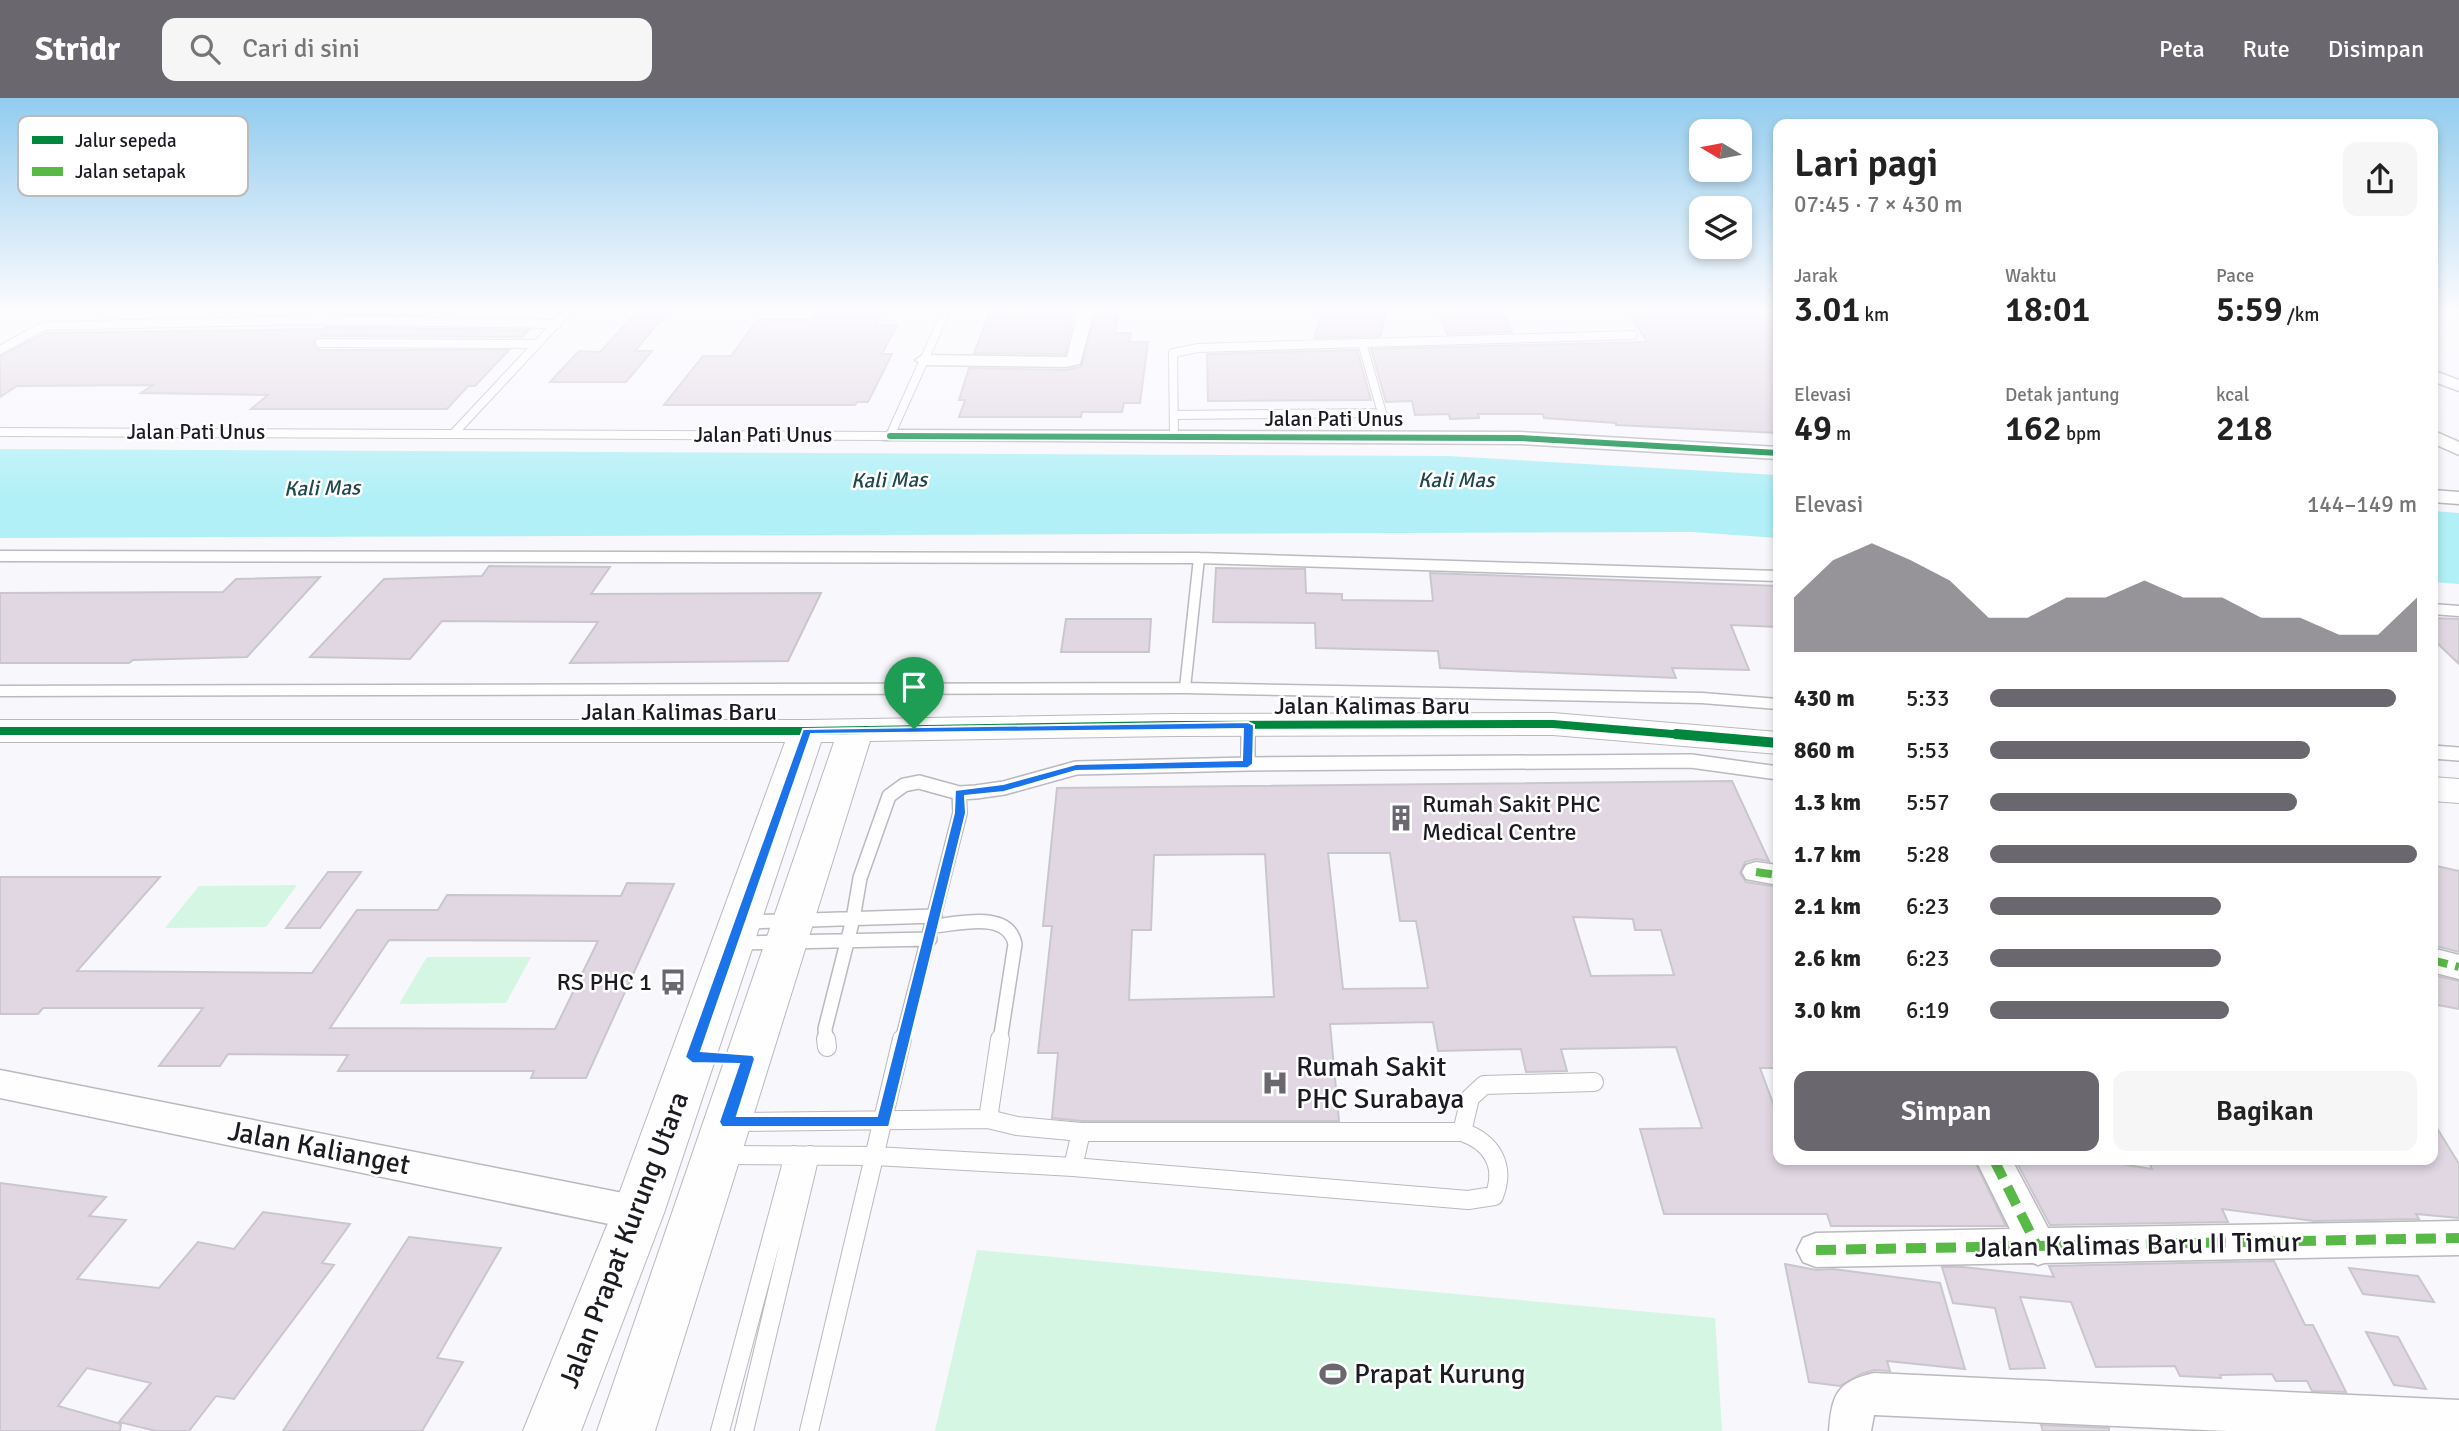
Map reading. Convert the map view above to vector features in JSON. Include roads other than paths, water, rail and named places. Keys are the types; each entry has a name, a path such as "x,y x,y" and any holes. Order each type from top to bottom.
{"street":[{"path":"2438,377 2459,386"},
{"name":"Jalan Pati Unus","path":"890,436 1520,438 1773,453"},
{"path":"2438,438 2459,449"},
{"path":"2438,496 2459,498"},
{"name":"Jalan Kalimas Baru","path":"0,731 807,731 1553,724 1688,749 1773,754"},
{"name":"Jalan Prapat Kurung Utara","path":"626,1431 856,730"},
{"name":"Jalan Prapat Kurung Utara","path":"552,1431 638,1213 807,731"},
{"path":"2438,789 2459,790"},
{"path":"2438,962 2459,967"},
{"path":"692,1057 748,1059"},
{"name":"Jalan Kalianget","path":"0,1084 638,1213"},
{"path":"1996,1165 2038,1248"},
{"name":"Jalan Kalimas Baru II Timur","path":"1816,1250 2038,1248 2459,1238"},
{"path":"1856,1414 1888,1394 2459,1421"}],"lane":[{"path":"455,432 510,373"},
{"path":"890,436 917,373"},
{"path":"1173,373 1174,437"},
{"path":"1174,415 1382,413 1371,373"},
{"name":"Jalan Pati Unus","path":"0,432 890,436"},
{"path":"0,556 1199,558 1773,576"},
{"path":"1185,688 1199,558"},
{"path":"2438,609 2459,611"},
{"path":"0,691 1185,688 1702,698 1773,704"},
{"path":"1248,725 1248,764"},
{"path":"827,1047 825,1029 848,941 860,878 890,796 904,785 919,782 959,793 1004,788 1076,768 1688,749"},
{"path":"2438,752 2459,754"},
{"path":"809,1431 960,813 959,793"},
{"path":"736,932 790,931 853,919 933,927"},
{"path":"736,932 790,931 848,941 933,927 997,922 1006,925 1013,932 1015,944 988,1119"},
{"path":"1462,1132 1470,1098 1484,1085 1594,1082"},
{"path":"988,1119 1081,1132 1462,1132 1478,1136 1489,1145 1500,1171 1500,1186 1494,1196 1468,1200 1073,1167 875,1156 802,1155 722,1139 883,1122 988,1119"},
{"path":"1073,1167 1081,1132"},
{"path":"720,1431 802,1155"},
{"path":"744,1431 802,1155"}],"water":[{"name":"Kali Mas","path":"0,449 1448,456 1773,475 1773,538 1692,532 0,538"},
{"path":"2438,511 2459,513 2459,584 2438,582"}],"place":[{"name":"Rumah Sakit PHC Medical Centre","path":"1401,818"},
{"name":"RS PHC 1","path":"673,982"},
{"name":"Rumah Sakit PHC Surabaya","path":"1275,1083"},
{"name":"Prapat Kurung","path":"1333,1374"}]}
